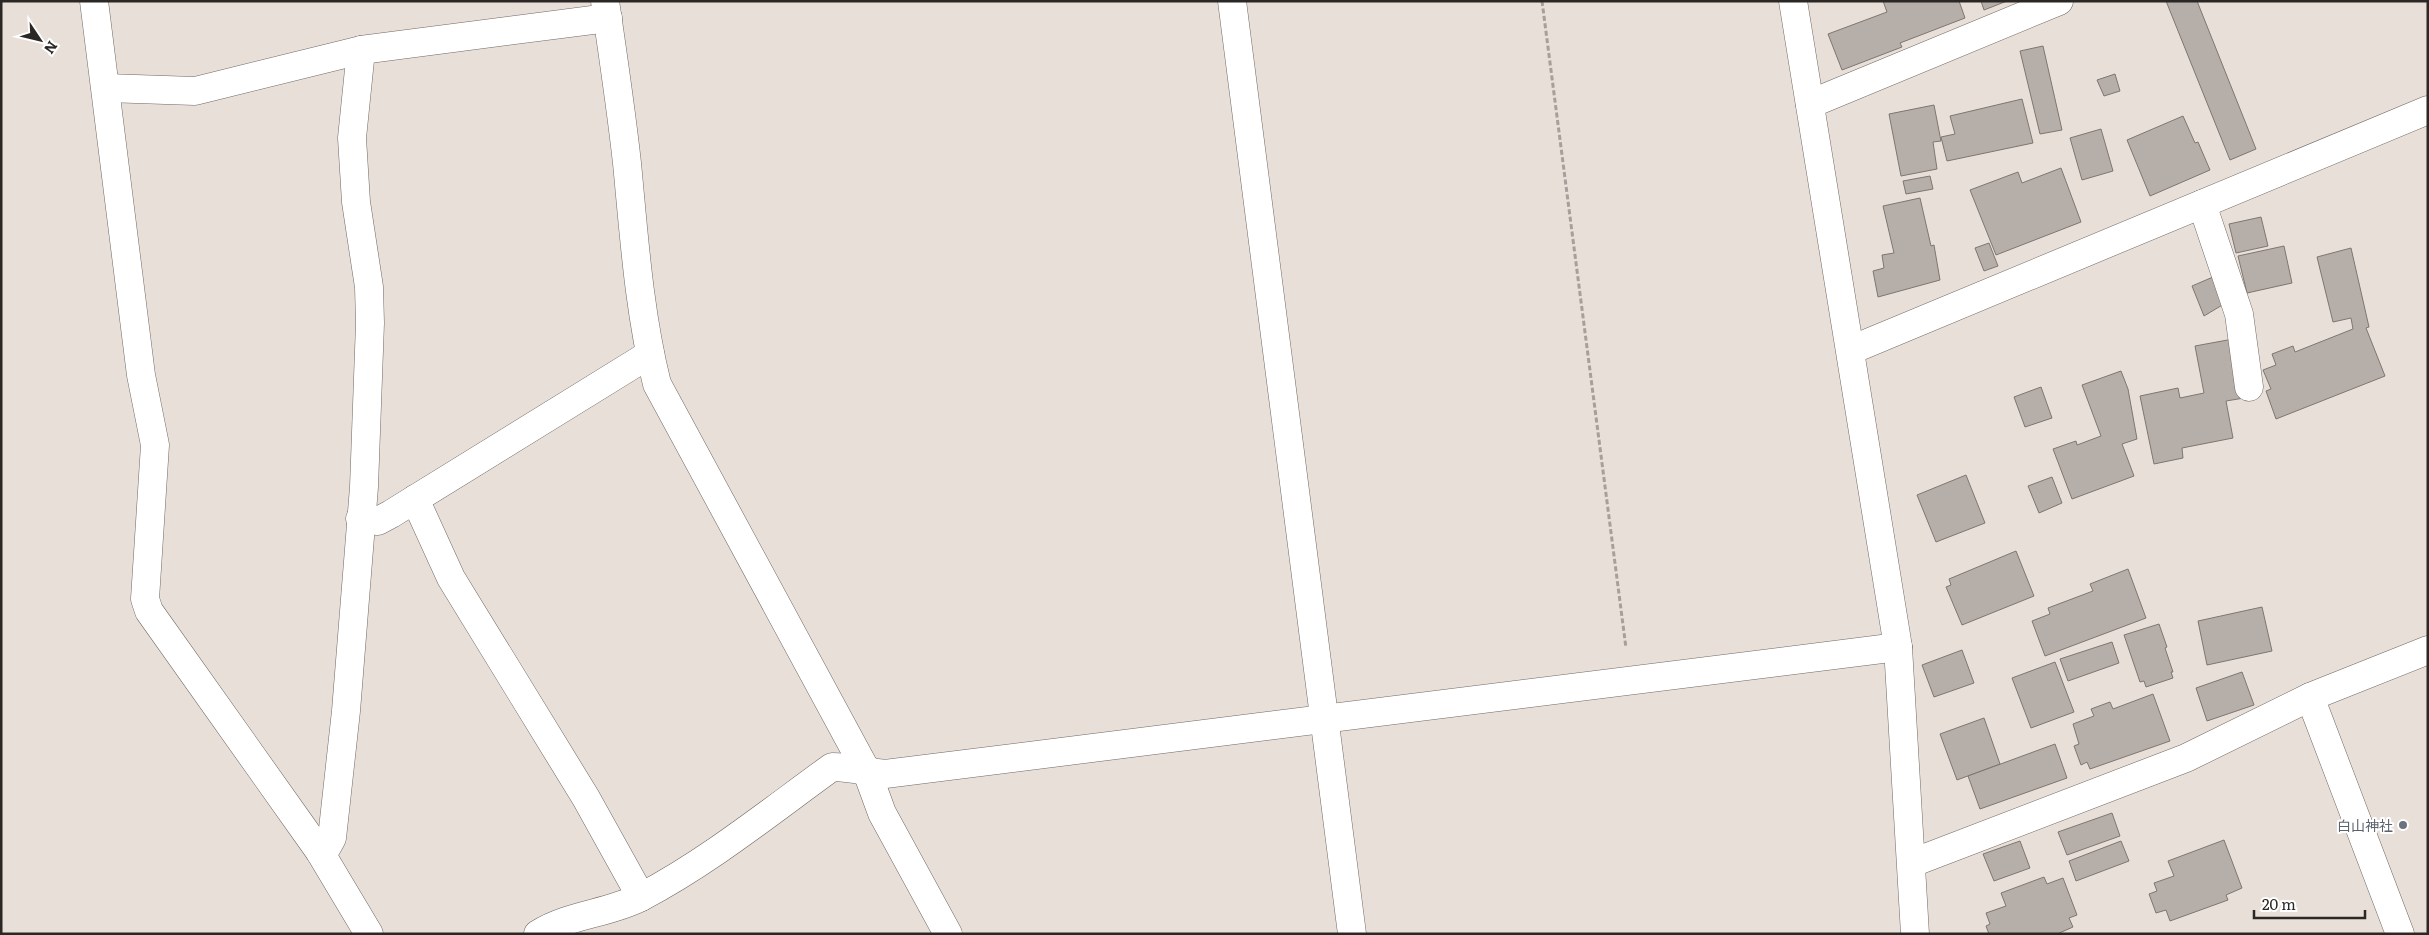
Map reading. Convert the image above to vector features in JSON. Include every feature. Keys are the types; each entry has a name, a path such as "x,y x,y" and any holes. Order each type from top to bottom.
{"street":[{"path":"94,1 141,376 155,445 145,599 149,611 320,852 369,934"},
{"path":"1232,1 1352,934"},
{"path":"1793,1 1898,646 1912,863 1914,934"},
{"path":"1810,104 2059,1"},
{"path":"106,88 195,91 361,50 606,10 650,354 657,384 867,772 882,813 948,934"},
{"path":"320,852 327,847 332,838 346,711 364,487 370,323 368,287 356,202 352,138 361,50"},
{"path":"1851,350 2428,110"},
{"path":"2202,204 2239,314 2249,387"},
{"path":"360,519 378,521 650,354"},
{"path":"415,499 451,578 586,798 641,896"},
{"path":"538,934 573,917 619,906 641,896 694,865 832,767 851,767 867,772 885,774 1325,720 1898,646"},
{"path":"1912,863 2186,758 2310,697 2428,650"},
{"path":"2310,697 2400,934"}],"path":[{"path":"1542,1 1630,681"}],"building":[{"path":"1883,1 1959,1 1965,18 1900,43 1902,47 1842,70 1828,34 1887,12"},
{"path":"1981,1 2007,1 1984,10"},
{"path":"2166,1 2197,1 2256,149 2230,160"},
{"path":"2043,46 2062,130 2040,134 2020,51"},
{"path":"2115,74 2120,91 2104,96 2097,80"},
{"path":"2022,99 2033,143 1947,161 1941,137 1955,134 1950,116"},
{"path":"1934,105 1941,141 1933,142 1937,169 1901,176 1889,114"},
{"path":"2183,116 2195,143 2198,142 2210,170 2150,196 2127,140"},
{"path":"2101,129 2113,171 2082,180 2070,138"},
{"path":"2061,168 2081,222 1996,255 1970,190 2018,172 2022,183"},
{"path":"1930,176 1933,189 1906,194 1903,181"},
{"path":"1920,198 1931,246 1934,245 1940,280 1878,297 1873,271 1884,268 1882,255 1894,253 1883,206"},
{"path":"2261,217 2268,246 2236,253 2229,224"},
{"path":"1989,243 1998,266 1984,271 1975,248"},
{"path":"2284,246 2292,283 2247,293 2238,256"},
{"path":"2351,248 2369,327 2366,328 2385,376 2276,419 2266,391 2271,389 2263,370 2276,365 2272,354 2293,346 2295,352 2353,329 2351,318 2333,322 2317,257"},
{"path":"2213,277 2224,304 2204,316 2192,286"},
{"path":"2233,339 2244,398 2226,401 2233,438 2182,448 2183,458 2154,464 2140,396 2178,388 2180,398 2204,393 2195,346"},
{"path":"2121,371 2128,389 2137,439 2122,444 2134,476 2072,499 2053,449 2076,441 2077,445 2101,436 2082,385"},
{"path":"2041,387 2052,418 2025,427 2014,397"},
{"path":"1966,475 1985,523 1936,542 1917,495"},
{"path":"2052,477 2062,503 2039,513 2028,486"},
{"path":"2016,551 2034,596 1962,625 1946,587 1951,585 1949,579"},
{"path":"2128,569 2146,618 2045,656 2032,621 2050,614 2048,608 2093,591 2090,584"},
{"path":"2262,607 2272,651 2207,665 2198,621"},
{"path":"2159,624 2167,647 2165,648 2173,672 2171,672 2173,678 2146,687 2144,681 2140,682 2124,635"},
{"path":"2112,642 2119,663 2068,681 2060,659"},
{"path":"1962,650 1974,683 1934,697 1922,665"},
{"path":"2055,662 2074,712 2031,728 2012,678"},
{"path":"2242,672 2254,705 2207,721 2196,688"},
{"path":"2153,694 2170,741 2090,769 2087,762 2081,765 2074,746 2079,744 2073,724 2094,716 2091,709 2110,702 2113,709"},
{"path":"1984,718 2000,764 1957,780 1940,734"},
{"path":"2055,744 2067,778 1980,809 1968,776"},
{"path":"2112,813 2120,836 2067,855 2058,832"},
{"path":"2224,840 2242,888 2226,895 2228,900 2170,921 2166,910 2156,913 2149,894 2157,891 2154,883 2174,876 2168,861"},
{"path":"2020,841 2030,868 1994,881 1983,854"},
{"path":"2121,841 2129,861 2076,881 2069,861"},
{"path":"2044,877 2047,884 2063,878 2077,915 2069,918 2073,927 2057,934 1989,934 1986,926 1990,924 1986,913 2006,906 2001,893"}],"place":[{"name":"白山神社","path":"2403,825"}]}
